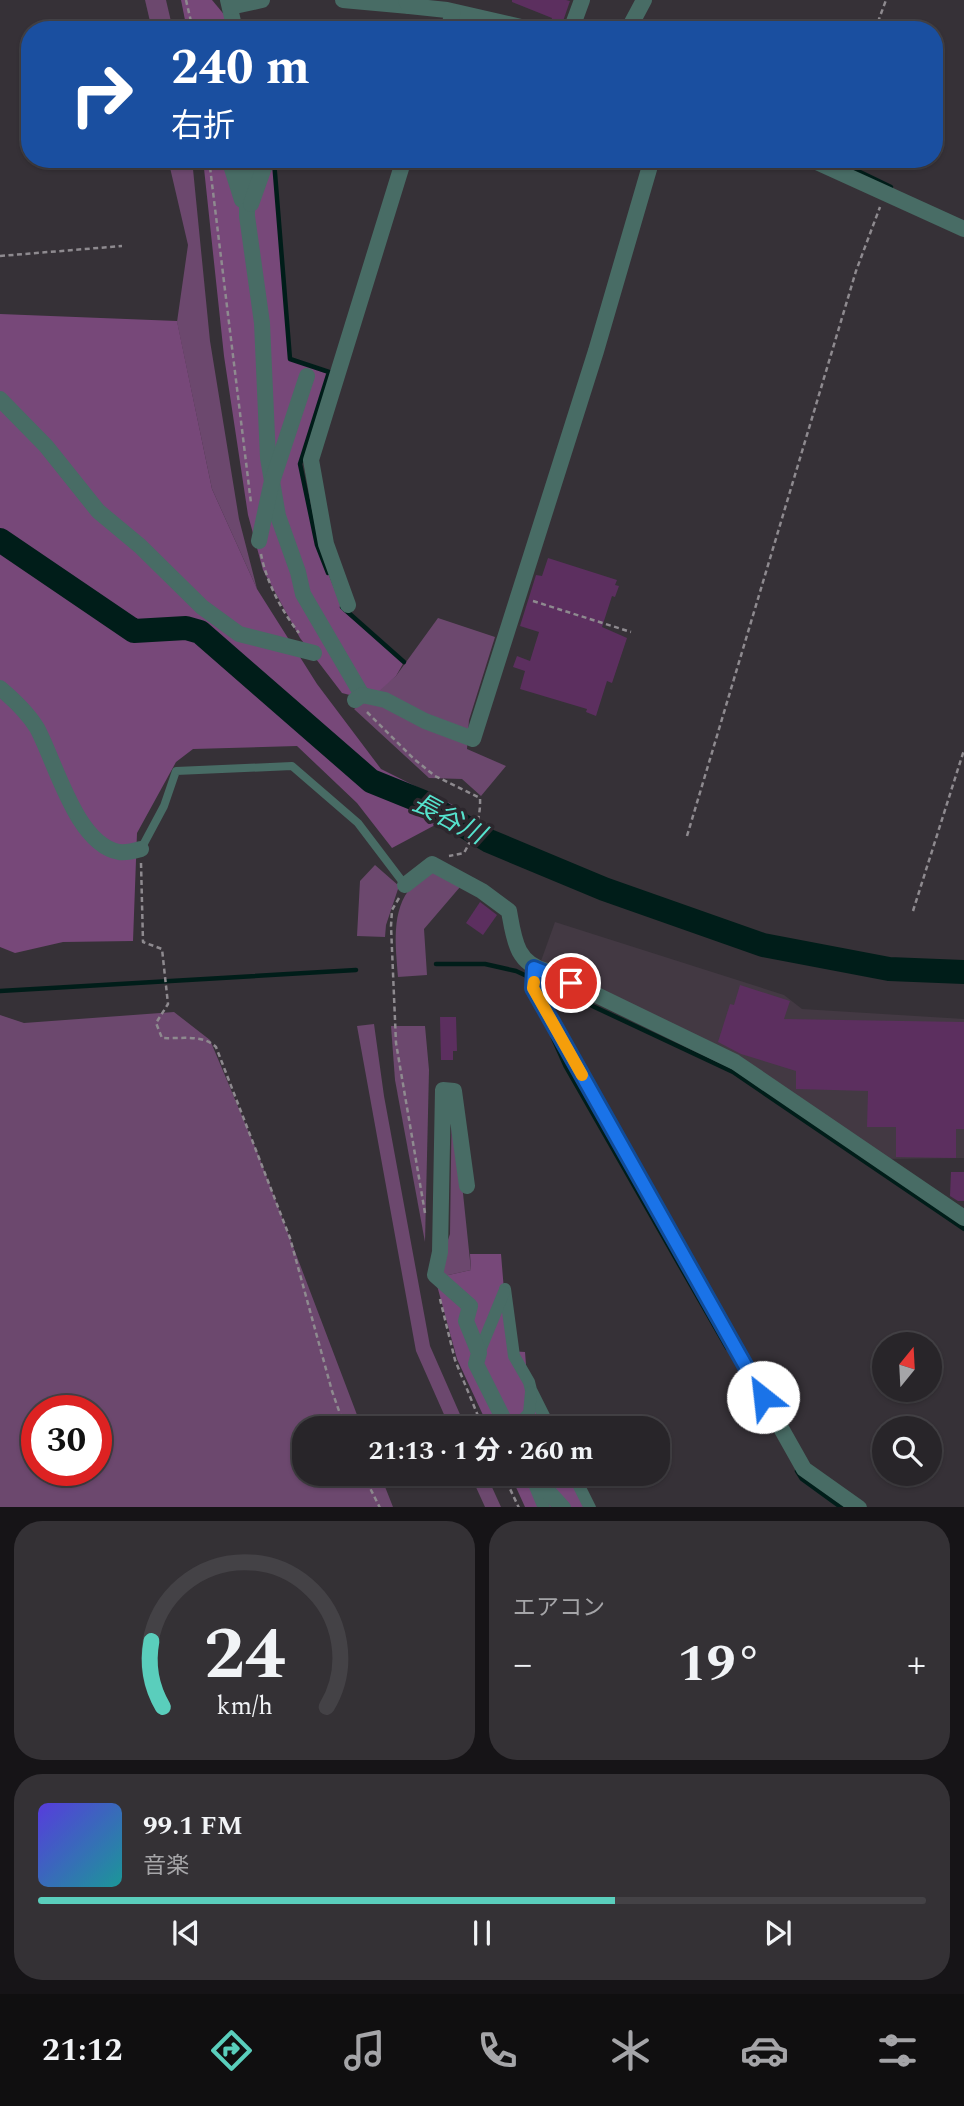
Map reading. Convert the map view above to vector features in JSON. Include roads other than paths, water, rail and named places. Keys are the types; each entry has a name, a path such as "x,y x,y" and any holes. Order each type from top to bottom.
{"street":[{"path":"233,21 229,3 262,0"},
{"path":"343,0 450,8 500,21"},
{"path":"574,21 582,0"},
{"path":"633,21 644,0"},
{"path":"232,168 247,216"},
{"path":"247,168 247,216 262,323 271,485 303,594 358,698 385,700 425,721 473,739 596,351 649,168"},
{"path":"247,216 264,168"},
{"path":"348,605 326,544 311,460 401,168"},
{"path":"828,168 964,229"},
{"path":"259,541 271,485 307,376"},
{"path":"0,399 46,446 98,511 140,546 202,607 239,634 314,653"},
{"path":"0,688 35,725 70,802 91,837 106,848 122,853 141,849"},
{"path":"405,886 432,864 482,891 509,911 516,947 534,968 547,971 735,1062 964,1218"},
{"path":"534,968 533,988 804,1469 859,1507"},
{"path":"467,1186 454,1091 443,1090 439,1160 440,1252 435,1275 470,1307 466,1321 479,1353"},
{"path":"502,1416 476,1364 505,1289 514,1356 529,1381 544,1416"},
{"path":"526,1416 529,1413 531,1391"},
{"path":"536,1486 544,1507"},
{"path":"543,1486 563,1507"},
{"path":"579,1486 590,1507"}],"lane":[{"path":"141,849 164,806 176,771 292,766 358,823 405,886"}],"waterway":[{"path":"275,168 290,359 329,372 300,464 317,545 328,573"},
{"path":"852,168 891,187"},
{"name":"長谷川","path":"0,540 134,631 186,628 200,632 371,781 423,802 489,841 604,889 763,945 889,969 964,972"},
{"path":"342,607 404,662"},
{"path":"436,964 485,964 529,977"},
{"path":"0,991 356,970"},
{"path":"537,980 733,1072 964,1229"},
{"path":"553,1038 566,1067 727,1348"},
{"path":"797,1471 802,1479 841,1507"}]}
